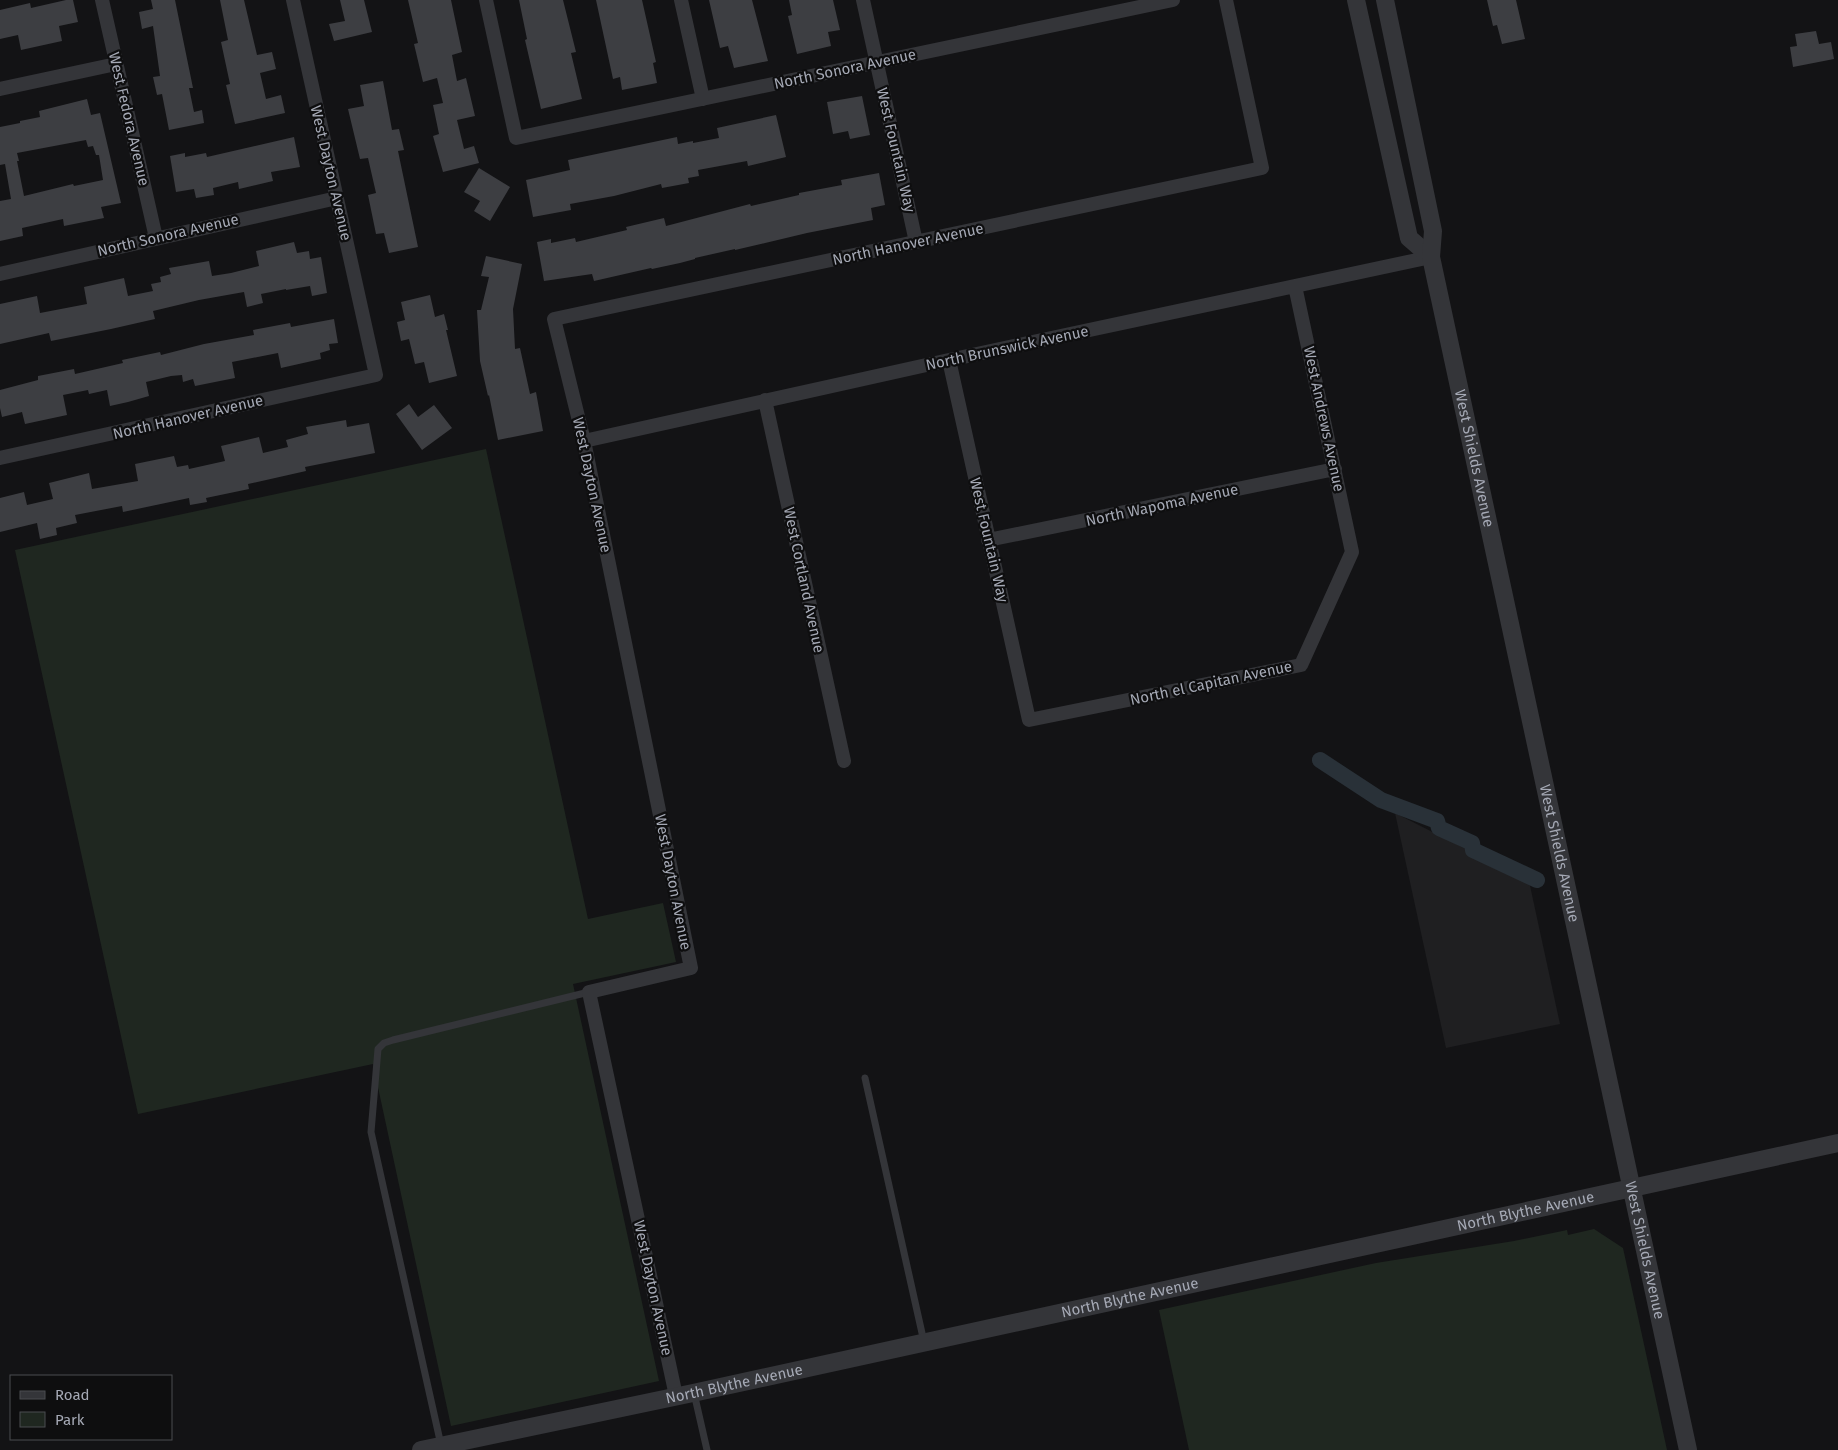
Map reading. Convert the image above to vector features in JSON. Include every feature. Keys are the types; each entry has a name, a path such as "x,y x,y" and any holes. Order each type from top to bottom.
{"street":[{"name":"West Fedora Avenue","path":"102,0 156,238"},
{"name":"West Dayton Avenue","path":"293,0 376,375"},
{"name":"North Sonora Avenue","path":"486,0 516,138 1173,0"},
{"path":"681,0 703,99"},
{"name":"West Fountain Way","path":"863,0 916,242"},
{"name":"North Hanover Avenue","path":"554,319 1262,168 1226,0"},
{"path":"1356,0 1409,238 1431,257"},
{"name":"West Shields Avenue","path":"1385,0 1434,231 1431,257 1688,1450"},
{"path":"0,89 116,64"},
{"name":"North Sonora Avenue","path":"0,274 337,198"},
{"name":"North Brunswick Avenue","path":"584,441 949,360 1431,257"},
{"name":"West Andrews Avenue","path":"1295,286 1352,552"},
{"name":"West Dayton Avenue","path":"554,319 584,441 691,968 590,992 676,1396"},
{"name":"West Fountain Way","path":"949,360 1030,720"},
{"name":"North Hanover Avenue","path":"0,458 376,375"},
{"name":"West Cortland Avenue","path":"765,400 844,760"},
{"name":"North Wapoma Avenue","path":"988,540 1335,469"},
{"name":"North el Capitan Avenue","path":"1030,720 1301,664 1352,552"},
{"name":"North Blythe Avenue","path":"421,1450 693,1393 1838,1143"}],"lane":[{"path":"442,1446 370,1132 378,1049 393,1040 590,992"},
{"path":"865,1078 924,1342"},
{"path":"693,1393 707,1450"}],"shaded area":[{"path":"1395,813 1529,881 1560,1024 1446,1048"}],"green space":[{"path":"486,449 588,919 663,903 676,962 573,984 659,1381 451,1426 373,1064 138,1114 15,550"},
{"path":"1594,1229 1623,1248 1667,1450 1189,1450 1159,1310 1376,1263 1514,1241 1567,1230 1568,1235"}],"building":[{"path":"73,0 78,22 59,26 62,41 21,50 18,35 0,39 0,10 30,3 31,8"},
{"path":"151,0 175,0 193,88 189,88 194,112 202,110 204,123 169,130 162,94 157,95 153,77 160,76 153,26 142,29 139,12 153,9"},
{"path":"220,0 244,0 257,55 272,52 276,69 260,73 266,99 281,95 285,113 235,124 226,85 230,84 221,42 228,40"},
{"path":"340,0 364,0 372,32 334,41 329,24 345,21"},
{"path":"408,0 451,0 462,52 452,55 457,81 466,78 475,116 457,120 464,149 474,146 479,163 443,172 433,136 439,134 433,105 443,103 437,78 423,82 414,44 418,43"},
{"path":"519,0 563,0 576,52 571,53 582,99 541,109 525,40 527,39"},
{"path":"596,0 642,0 656,62 653,63 657,83 622,90 620,77 613,79"},
{"path":"709,0 752,0 768,61 734,68 728,46 720,48"},
{"path":"789,0 833,0 840,30 828,32 831,46 797,54 788,16 792,15"},
{"path":"1487,0 1516,0 1525,39 1502,44 1497,25 1493,26"},
{"path":"1816,31 1819,44 1831,42 1834,59 1793,67 1790,47 1797,46 1795,34"},
{"path":"383,81 392,130 399,129 404,150 398,151 418,247 389,253 384,233 376,234 368,195 376,193 368,158 360,159 348,109 364,106 360,85"},
{"path":"862,96 870,135 850,139 848,131 833,134 827,102"},
{"path":"87,99 91,115 100,113 121,203 101,207 104,218 64,226 63,219 22,228 23,236 0,241 0,201 11,199 5,164 0,165 0,127 40,117 39,111","holes":["86,140 88,147 93,146 96,155 99,155 103,180 74,186 73,184 24,196 17,153"]},
{"path":"776,115 786,157 748,166 747,161 698,170 699,176 688,178 689,183 662,188 661,184 614,196 570,204 571,210 533,217 526,180 570,170 568,160 677,137 678,144 719,138 717,128"},
{"path":"294,137 300,167 271,172 273,181 239,189 238,182 213,188 214,195 196,198 194,189 176,192 170,156 185,153 185,157 206,153 207,157"},
{"path":"479,168 510,187 490,221 474,211 480,201 464,192"},
{"path":"879,173 885,205 871,208 873,220 594,281 592,274 544,281 537,242 551,239 551,243 575,238 576,242 627,230 626,227 664,218 666,226 750,204 751,206 799,195 799,193 842,185 841,180"},
{"path":"294,242 297,253 309,251 310,259 321,257 327,293 312,296 310,286 286,289 261,294 263,303 247,307 244,292 153,311 155,319 111,329 51,341 49,333 0,344 0,304 37,296 40,313 87,304 84,287 124,278 128,296 153,291 151,284 161,282 160,277 171,274 169,268 209,261 212,276 231,273 259,266 256,251"},
{"path":"486,256 522,264 513,309 515,349 520,348 530,394 536,392 543,431 498,440 480,361 477,310 481,310 489,277 481,276"},
{"path":"430,295 435,317 444,314 457,376 429,383 424,362 415,364 409,339 401,341 397,322 405,320 401,302"},
{"path":"334,319 338,343 329,344 330,350 320,353 321,359 281,368 278,353 232,362 235,378 195,386 193,379 183,382 182,375 171,376 146,382 149,396 128,402 110,406 107,390 89,394 88,390 63,395 67,415 25,424 22,412 2,417 0,390 38,380 38,376 74,369 75,374 123,363 122,360 160,352 161,355 204,344 254,335 253,330 290,323 291,327"},
{"path":"409,404 418,417 434,405 452,428 422,450 396,414"},
{"path":"346,420 347,427 369,423 375,453 305,467 306,471 248,484 249,489 206,498 207,502 190,505 189,498 123,512 122,506 75,515 77,523 56,528 57,535 40,539 37,523 0,532 0,498 24,492 27,505 53,499 49,483 89,473 92,489 138,481 135,464 174,456 177,467 188,465 189,469 225,461 221,446 259,437 263,453 288,447 286,440 308,434 306,427"}],"waterway":[{"path":"1320,760 1381,800 1437,821 1439,828 1472,843 1473,850 1537,880"}]}
